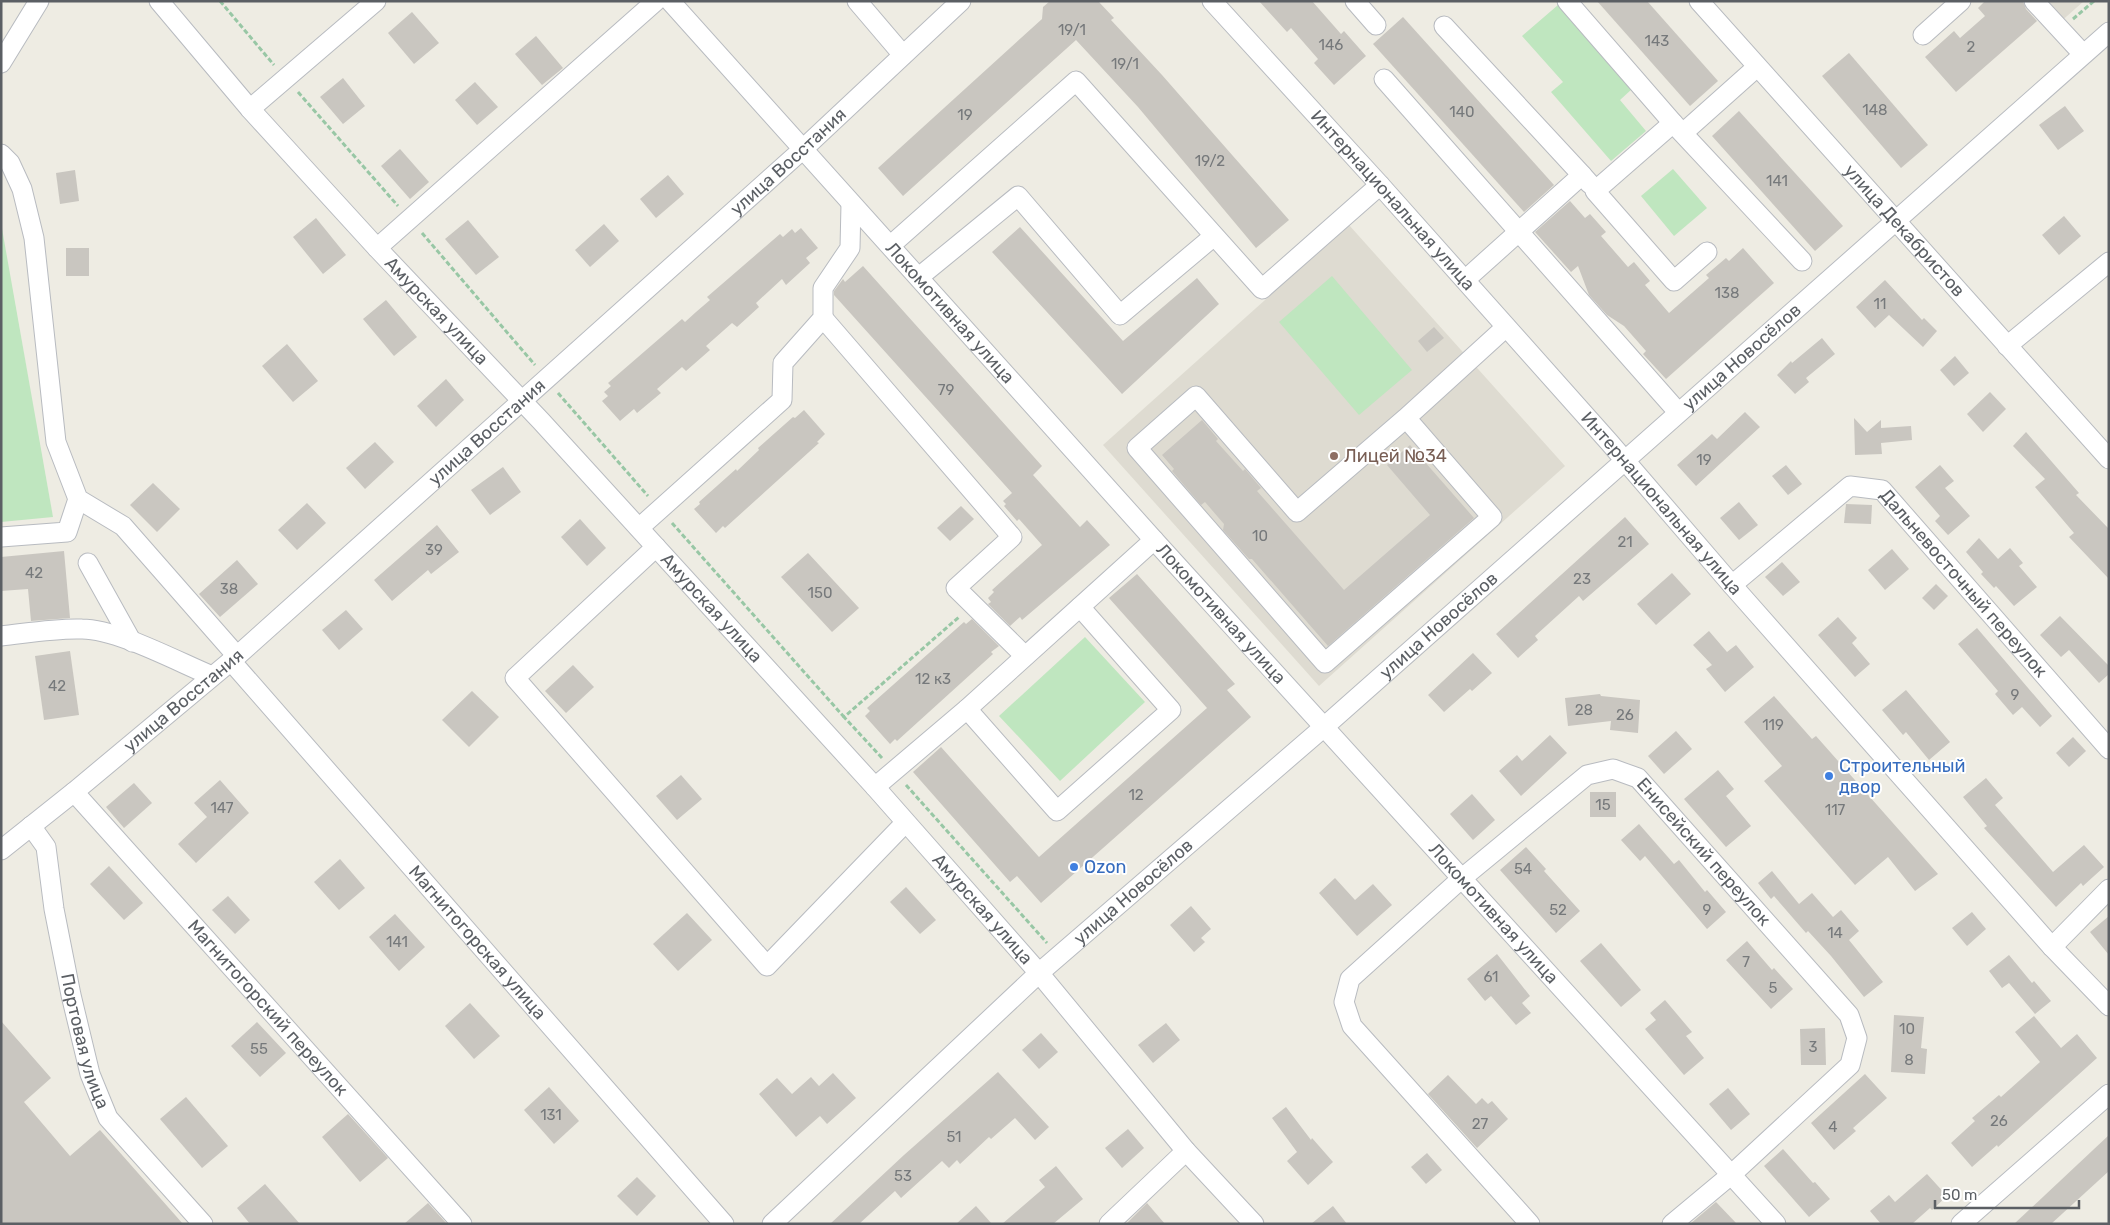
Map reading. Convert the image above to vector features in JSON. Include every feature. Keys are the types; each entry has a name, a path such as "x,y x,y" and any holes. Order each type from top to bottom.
{"street":[{"path":"1,63 39,1"},
{"name":"Амурская улица","path":"159,1 250,109 377,248 523,401 874,787 1039,973 1186,1151 1254,1224"},
{"path":"250,109 376,1"},
{"path":"377,248 656,1"},
{"name":"Локомотивная улица","path":"670,1 1154,540 1776,1224"},
{"path":"857,1 903,56"},
{"name":"улица Восстания","path":"1,850 74,792 234,658 802,150 961,1"},
{"name":"Интернациональная улица","path":"1212,1 1380,184 2052,947 2109,1006"},
{"path":"1355,1 1376,25"},
{"path":"1567,1 1678,128 1802,262"},
{"name":"улица Декабристов","path":"1699,1 2109,459"},
{"path":"1923,35 1961,1"},
{"path":"2034,1 2082,54"},
{"path":"1444,26 1582,175 1674,281 1708,252"},
{"name":"улица Новосёлов","path":"772,1224 1039,973 1324,727 2109,32"},
{"path":"1595,191 1757,67"},
{"path":"1384,79 1678,412"},
{"path":"891,245 1076,81 1262,289 1380,184"},
{"path":"1,154 10,163 22,189 34,238 56,442 78,499 67,532 1,537"},
{"path":"1465,280 1582,175"},
{"path":"919,277 1018,196 1120,315 1214,236"},
{"path":"851,204 850,248 823,288 823,318 1012,537 956,588 1025,656"},
{"path":"2007,346 2109,262"},
{"path":"639,528 782,400 783,363 823,318"},
{"path":"1406,418 1492,517 1325,663 1137,448 1196,396 1298,512 1406,418 1506,327"},
{"name":"Дальневосточный переулок","path":"1732,585 1850,486 1882,490 2109,749"},
{"name":"Магнитогорская улица","path":"78,499 123,526 234,658 724,1224"},
{"path":"874,787 967,709 1154,540"},
{"path":"656,547 514,678 767,966 905,823"},
{"path":"88,564 132,642"},
{"path":"967,709 1057,811 1172,710 1080,607"},
{"path":"1,636 82,629 101,632 132,642 212,676"},
{"name":"Енисейский переулок","path":"1530,1224 1352,1026 1344,1002 1350,979 1461,879 1587,775 1614,768 1638,778 1849,1015 1857,1038 1850,1065 1732,1174 1672,1224"},
{"name":"Магнитогорский переулок","path":"74,792 462,1224"},
{"name":"Портовая улица","path":"31,826 46,848 54,909 71,995 90,1074 99,1099 108,1118 203,1224"},
{"path":"2052,947 2109,889"},
{"path":"1961,1224 2109,1094"},
{"path":"1109,1224 1186,1151"}],"path":[{"path":"220,1 660,510 1059,956"},
{"path":"2061,30 2094,1"},
{"path":"844,717 973,605"}],"shaded area":[{"path":"2038,1 2084,1 2058,24"},
{"name":"Лицей №34","path":"1349,225 1565,466 1319,686 1103,445"}],"green space":[{"path":"1558,5 1632,89 1620,100 1646,131 1611,161 1551,92 1563,82 1522,36"},
{"path":"1673,169 1707,208 1674,236 1641,196"},
{"path":"1,223 53,517 1,522"},
{"path":"1332,276 1412,370 1359,415 1279,322"},
{"path":"1085,637 1145,702 1060,781 999,716"}],"building":[{"path":"1050,1 1098,1 1114,18 1111,20 1162,75 1289,220 1256,248 1138,107 1076,40 903,196 878,168 1042,19 1043,7"},
{"path":"1259,1 1312,1 1341,34 1344,31 1366,56 1334,85 1314,63 1318,59 1291,28 1287,32"},
{"path":"1597,1 1647,1 1718,81 1690,106"},
{"path":"1985,1 2023,1 2026,9 2037,21 1956,92 1925,57 1954,31 1960,38 1985,16 1978,8"},
{"path":"412,12 439,43 414,64 388,33"},
{"path":"1403,17 1554,185 1524,212 1373,44"},
{"path":"536,36 563,68 542,85 515,54"},
{"path":"1849,53 1928,145 1901,168 1822,76"},
{"path":"343,78 365,106 343,124 320,97"},
{"path":"475,82 498,107 477,125 455,100"},
{"path":"2065,106 2084,131 2058,150 2039,125"},
{"path":"1739,111 1843,226 1815,251 1712,136"},
{"path":"400,149 429,182 410,199 381,166"},
{"path":"75,170 79,201 60,204 56,173"},
{"path":"668,175 684,194 656,218 640,199"},
{"path":"1570,201 1585,218 1590,214 1606,232 1601,236 1628,267 1634,262 1650,281 1645,285 1669,313 1709,278 1706,275 1726,258 1729,261 1743,248 1774,283 1666,379 1643,354 1646,351 1624,326 1607,315 1589,295 1578,266 1571,272 1535,232"},
{"path":"2064,216 2081,236 2059,255 2042,235"},
{"path":"316,218 346,255 323,274 293,237"},
{"path":"468,220 499,257 476,275 445,239"},
{"path":"604,224 619,241 590,267 575,250"},
{"path":"1020,227 1123,341 1197,278 1219,304 1122,394 992,252"},
{"path":"801,228 818,248 806,258 810,263 786,285 782,279 756,303 759,307 737,327 732,323 706,346 710,350 686,371 682,367 657,389 661,393 637,413 634,409 620,421 602,401 608,396 604,392 611,386 608,383 682,319 685,322 710,300 707,297 780,234 783,237 792,229 795,233"},
{"path":"66,248 89,248 89,276 66,276"},
{"path":"863,266 1042,466 1033,475 1080,527 1087,520 1110,545 1022,620 1020,617 1010,626 988,604 991,602 988,598 994,592 992,590 1042,545 1019,519 1017,521 1004,506 1006,504 1003,501 1012,493 834,295 834,291 843,279 845,282"},
{"path":"1885,280 1922,320 1924,318 1937,331 1923,347 1889,315 1875,328 1856,307"},
{"path":"386,300 417,337 394,356 363,319"},
{"path":"1434,327 1444,338 1427,352 1418,341"},
{"path":"1822,338 1835,354 1806,378 1809,382 1795,394 1777,375 1791,361 1792,363"},
{"path":"287,344 318,381 293,402 262,366"},
{"path":"1955,356 1969,373 1954,386 1940,370"},
{"path":"446,379 464,400 436,427 417,406"},
{"path":"1990,392 2006,409 1983,432 1967,414"},
{"path":"804,410 825,434 817,442 819,443 725,528 723,526 716,533 694,509 700,504 699,502 736,469 737,471 759,450 758,448 793,417 795,418"},
{"path":"1745,412 1760,427 1696,486 1677,465 1712,434 1717,439"},
{"path":"1854,418 1867,432 1881,420 1881,428 1911,426 1912,440 1881,443 1882,454 1855,455"},
{"path":"1202,420 1218,439 1216,441 1243,471 1245,469 1261,488 1257,491 1344,590 1430,515 1387,465 1410,445 1474,518 1328,646 1252,559 1249,559 1223,530 1224,524 1205,502 1201,505 1172,471 1174,469 1162,455"},
{"path":"2026,432 2079,493 2076,495 2109,529 2109,579 2069,537 2074,533 2035,487 2045,479 2013,446"},
{"path":"375,442 394,462 365,489 346,468"},
{"path":"1786,465 1802,484 1788,495 1772,476"},
{"path":"1940,465 1954,481 1945,488 1970,516 1948,535 1935,521 1940,516 1915,487"},
{"path":"503,467 521,492 490,515 471,490"},
{"path":"153,483 180,509 157,532 130,505"},
{"path":"1739,502 1758,525 1739,540 1720,518"},
{"path":"307,503 326,523 297,550 278,530"},
{"path":"1846,504 1872,505 1871,524 1844,523"},
{"path":"961,506 974,519 950,541 937,528"},
{"path":"1625,517 1649,544 1583,601 1579,596 1535,636 1538,640 1518,658 1496,634"},
{"path":"580,519 606,548 587,566 561,537"},
{"path":"437,525 459,552 431,574 428,570 392,601 374,580"},
{"path":"1979,538 1998,559 2010,548 2023,563 2019,566 2037,587 2014,606 1996,586 1994,588 1981,574 1983,572 1966,552"},
{"path":"1892,549 1909,569 1885,590 1868,570"},
{"path":"64,551 70,618 31,621 28,589 1,591 1,557"},
{"path":"808,553 859,608 832,632 781,577"},
{"path":"237,560 258,584 220,617 199,594"},
{"path":"1782,562 1800,582 1783,596 1765,577"},
{"path":"1672,573 1691,594 1656,625 1637,604"},
{"path":"1137,574 1235,684 1227,690 1251,717 1041,903 1017,876 1010,882 913,772 941,747 1039,857 1207,708 1109,598"},
{"path":"1936,584 1948,596 1934,610 1922,598"},
{"path":"346,610 363,629 339,650 322,630"},
{"path":"2060,616 2109,666 2109,674 2099,683 2069,650 2061,657 2040,635"},
{"path":"1838,617 1857,638 1852,643 1870,664 1855,677 1818,635"},
{"path":"972,619 999,646 991,652 993,654 897,741 895,739 890,744 865,716 870,711 867,708 964,622 966,624"},
{"path":"1977,628 2052,716 2040,727 2022,707 2013,715 1995,694 1998,691 1958,644"},
{"path":"1709,631 1727,652 1736,645 1754,667 1725,692 1706,669 1712,665 1693,645"},
{"path":"70,651 79,715 44,720 35,656"},
{"path":"1473,653 1492,673 1444,712 1428,695"},
{"path":"573,665 594,687 566,713 545,691"},
{"path":"1906,690 1950,742 1929,760 1906,732 1903,735 1882,710"},
{"path":"472,691 499,717 469,747 442,720"},
{"path":"1600,694 1601,696 1640,700 1638,733 1610,730 1611,721 1568,726 1565,698"},
{"path":"1774,696 1812,739 1816,736 1938,874 1915,891 1888,857 1855,885 1764,781 1782,766 1744,722"},
{"path":"1676,731 1692,749 1664,774 1648,756"},
{"path":"1550,735 1567,753 1521,796 1499,771 1517,755 1522,761"},
{"path":"2073,737 2086,751 2069,767 2056,753"},
{"path":"1718,770 1734,789 1726,796 1751,826 1726,847 1684,799"},
{"path":"681,775 702,799 677,820 656,796"},
{"path":"1986,778 2003,798 1995,805 2053,872 2084,845 2104,867 2083,886 2081,883 2056,907 1984,828 1987,826 1963,797"},
{"path":"220,780 249,813 196,863 178,844 207,817 194,803"},
{"path":"134,783 152,803 124,828 106,807"},
{"path":"1590,792 1616,792 1616,817 1590,817"},
{"path":"1472,794 1495,820 1473,840 1450,814"},
{"path":"1639,824 1674,864 1679,860 1705,892 1707,890 1726,912 1707,929 1645,856 1640,861 1621,840"},
{"path":"1526,847 1546,869 1544,871 1580,911 1556,933 1500,870"},
{"path":"340,859 365,888 339,910 314,882"},
{"path":"109,866 143,903 124,920 90,884"},
{"path":"1772,871 1799,904 1812,893 1833,917 1841,910 1859,931 1849,940 1883,982 1864,997 1808,931 1806,933 1774,896 1771,899 1758,883"},
{"path":"1335,878 1355,900 1373,884 1392,905 1357,936 1319,893"},
{"path":"906,887 936,920 920,934 890,902"},
{"path":"228,896 250,920 235,934 212,910"},
{"path":"1191,906 1211,929 1201,938 1205,942 1194,952 1170,925"},
{"path":"1972,912 1986,929 1967,946 1952,928"},
{"path":"687,913 712,940 678,971 653,944"},
{"path":"395,914 425,947 399,971 369,937"},
{"path":"2109,916 2109,955 2090,932"},
{"path":"1747,941 1772,970 1774,968 1793,989 1771,1009 1726,960"},
{"path":"1601,943 1641,990 1621,1007 1580,961"},
{"path":"1497,954 1530,996 1522,1003 1531,1013 1516,1025 1491,996 1485,1001 1467,979"},
{"path":"2009,955 2032,983 2034,981 2051,1001 2035,1014 2009,983 2002,988 1989,971"},
{"path":"1665,1000 1692,1032 1686,1036 1704,1058 1684,1075 1645,1029 1656,1020 1650,1013"},
{"path":"470,1003 500,1036 474,1059 445,1026"},
{"path":"1894,1015 1924,1017 1921,1048 1927,1049 1925,1074 1891,1072"},
{"path":"2034,1016 2061,1048 2077,1034 2097,1058 1998,1147 1997,1145 1972,1167 1951,1143 1975,1121 1972,1118 1999,1095 2001,1097 2040,1062 2015,1032"},
{"path":"1,1021 51,1078 24,1102 70,1156 100,1130 183,1224 1,1224"},
{"path":"257,1022 286,1053 260,1077 231,1046"},
{"path":"1166,1023 1180,1040 1153,1063 1138,1045"},
{"path":"1825,1028 1826,1065 1801,1065 1800,1029"},
{"path":"1041,1033 1058,1052 1039,1069 1022,1050"},
{"path":"998,1072 1049,1127 1035,1140 1015,1118 991,1139 989,1137 960,1164 957,1160 949,1168 942,1161 901,1198 895,1191 859,1224 830,1224 904,1155"},
{"path":"833,1073 856,1098 827,1124 820,1116 796,1137 759,1094 777,1078 792,1094 811,1077 819,1086"},
{"path":"1865,1074 1887,1098 1853,1128 1856,1131 1834,1150 1811,1123"},
{"path":"1448,1075 1476,1104 1482,1098 1488,1104 1492,1101 1508,1119 1477,1148 1428,1094"},
{"path":"549,1087 579,1121 554,1144 524,1110"},
{"path":"1728,1088 1750,1114 1731,1130 1709,1104"},
{"path":"186,1097 228,1146 202,1168 160,1119"},
{"path":"1286,1107 1311,1140 1312,1138 1333,1162 1308,1185 1287,1161 1297,1152 1272,1118"},
{"path":"348,1114 388,1158 360,1182 322,1137"},
{"path":"1128,1129 1144,1148 1122,1168 1105,1148"},
{"path":"2109,1135 2109,1171 2051,1224 2014,1224"},
{"path":"1783,1149 1830,1199 1809,1217 1764,1166"},
{"path":"1427,1153 1442,1170 1426,1184 1411,1167"},
{"path":"1056,1166 1083,1199 1053,1224 1002,1224 1045,1187 1039,1180"},
{"path":"1927,1174 1947,1196 1932,1210 1930,1208 1912,1224 1881,1224 1870,1211 1889,1195 1895,1202"},
{"path":"637,1177 656,1196 637,1216 617,1196"},
{"path":"265,1184 300,1224 250,1224 237,1208"},
{"path":"1716,1202 1737,1224 1690,1224"},
{"path":"428,1203 447,1224 404,1224"},
{"path":"1147,1203 1165,1224 1126,1224"},
{"path":"976,1206 992,1224 956,1224"},
{"path":"1333,1206 1347,1224 1311,1224"}],"place":[{"name":"Лицей №34","path":"1334,456"},
{"name":"Строительный двор","path":"1829,776"},
{"name":"Ozon","path":"1074,867"}]}
